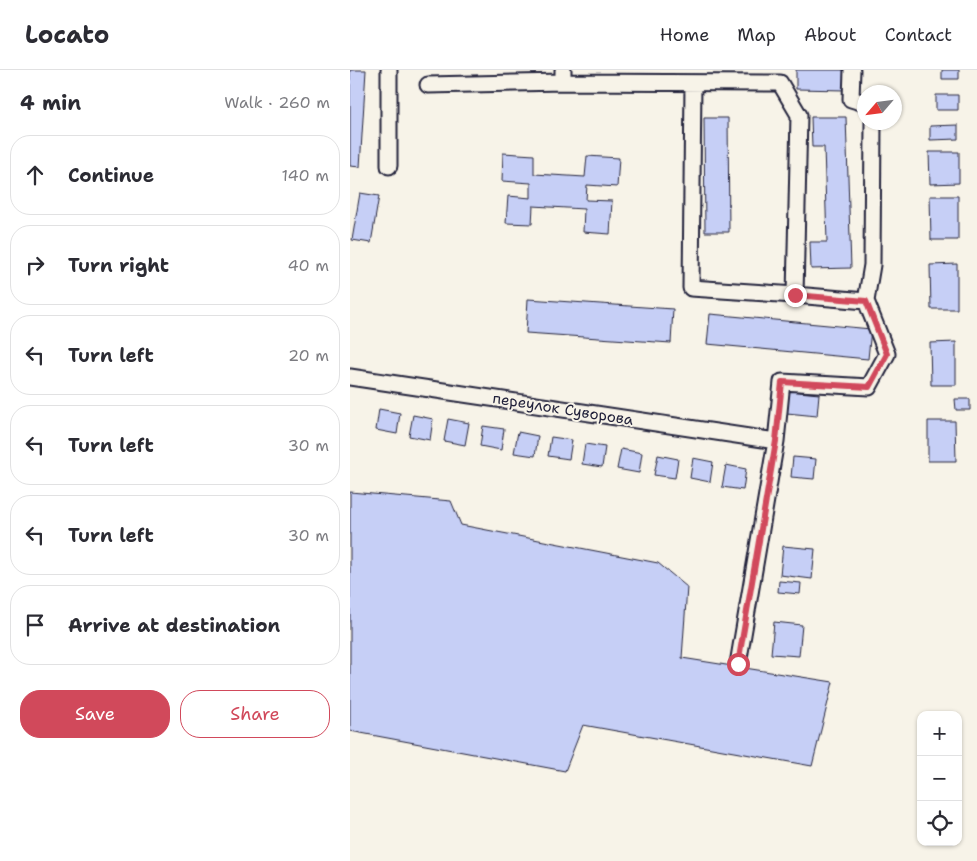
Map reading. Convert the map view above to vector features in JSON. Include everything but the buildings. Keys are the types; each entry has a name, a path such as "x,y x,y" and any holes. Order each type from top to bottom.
{"street":[{"path":"389,70 389,166"},
{"path":"852,70 851,99 857,101"},
{"path":"428,85 563,76 693,83 780,83 799,115 795,295"},
{"path":"693,83 691,288 866,301"},
{"path":"738,664 776,441 782,382 869,387 887,354 866,301 872,264 874,130"},
{"name":"переулок Суворова","path":"350,377 776,441"}],"route":[{"path":"738,664 776,441 782,382 869,387 887,354 866,301 795,295"}]}
